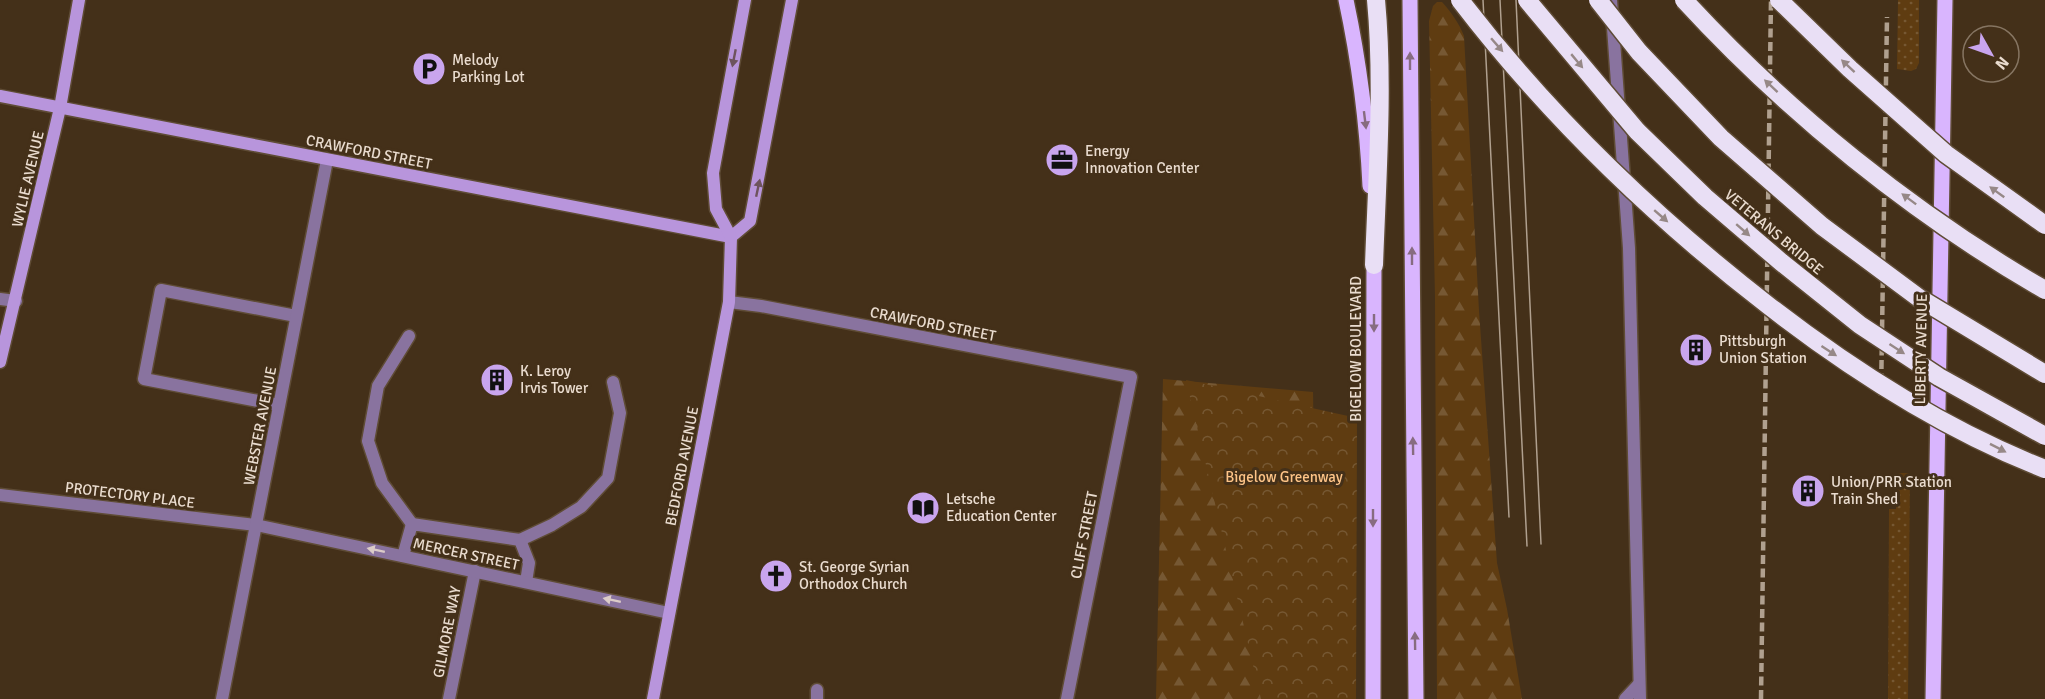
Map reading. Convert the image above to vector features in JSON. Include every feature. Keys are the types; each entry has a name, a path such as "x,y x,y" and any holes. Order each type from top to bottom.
{"highway":[{"path":"1374,265 1379,24 1376,0"},
{"path":"1460,0 1550,105 1632,191 1716,266 1820,345 1919,409 2045,469"},
{"name":"VETERANS BRIDGE","path":"1527,0 1637,131 1705,197 1782,262 1860,325 1939,377 2045,436"},
{"path":"1598,0 1639,52 1721,138 1822,226 1919,298 2045,374"},
{"path":"1684,0 1711,30 1786,100 1860,162 1949,229 2045,290"},
{"path":"1779,0 1850,69 1946,154 2045,225"}],"main road":[{"name":"BIGELOW BOULEVARD","path":"1346,0 1356,49 1368,151 1374,265 1373,699"},
{"path":"1410,0 1416,699"},
{"name":"LIBERTY AVENUE","path":"1933,699 1945,0"}],"street":[{"name":"WYLIE AVENUE","path":"0,362 60,108 79,0"},
{"name":"BEDFORD AVENUE","path":"653,699 729,302 731,237 716,209 712,173 745,0"},
{"path":"731,237 750,221 761,175 792,0"},
{"path":"1611,0 1629,248 1640,699"},
{"name":"CRAWFORD STREET","path":"0,96 731,237"},
{"name":"WEBSTER AVENUE","path":"222,699 327,160"},
{"path":"279,405 144,379 161,290 296,316"},
{"path":"0,299 16,301"},
{"name":"CRAWFORD STREET","path":"729,302 761,306 1131,377"},
{"path":"409,336 378,386 368,441 382,483 412,525 520,540 552,525 581,507 608,477 620,413 613,382"},
{"name":"CLIFF STREET","path":"1066,699 1131,377"},
{"name":"PROTECTORY PLACE","path":"0,495 256,525"},
{"name":"MERCER STREET","path":"256,525 669,612"},
{"path":"403,556 412,525"},
{"path":"520,540 529,563 526,582"},
{"name":"GILMORE WAY","path":"449,699 475,571"},
{"path":"1626,699 1639,684"}],"green space":[{"path":"1898,0 1919,0 1919,63 1916,69 1911,71 1897,69"},
{"path":"1437,2 1442,2 1449,10 1464,36 1479,311 1497,563 1522,699 1437,699 1435,296 1429,21 1433,6"},
{"path":"1163,379 1313,392 1318,699 1156,699"},
{"name":"Bigelow Greenway","path":"1186,380 1357,418 1356,699 1261,699"},
{"path":"1897,473 1910,473 1908,699 1888,699 1889,509 1896,509"}],"tram line":[{"path":"1483,0 1509,517"},
{"path":"1500,0 1527,546"},
{"path":"1516,0 1541,544"}],"railway":[{"path":"1761,699 1771,0"},
{"path":"1881,396 1887,17"}],"place":[{"name":"Melody Parking Lot","path":"429,69"},
{"name":"Energy Innovation Center","path":"1062,160"},
{"name":"Pittsburgh Union Station","path":"1696,350"},
{"name":"K. Leroy Irvis Tower","path":"497,380"},
{"name":"Union/PRR Station Train Shed","path":"1808,491"},
{"name":"Letsche Education Center","path":"923,508"},
{"name":"St. George Syrian Orthodox Church","path":"776,576"}]}
